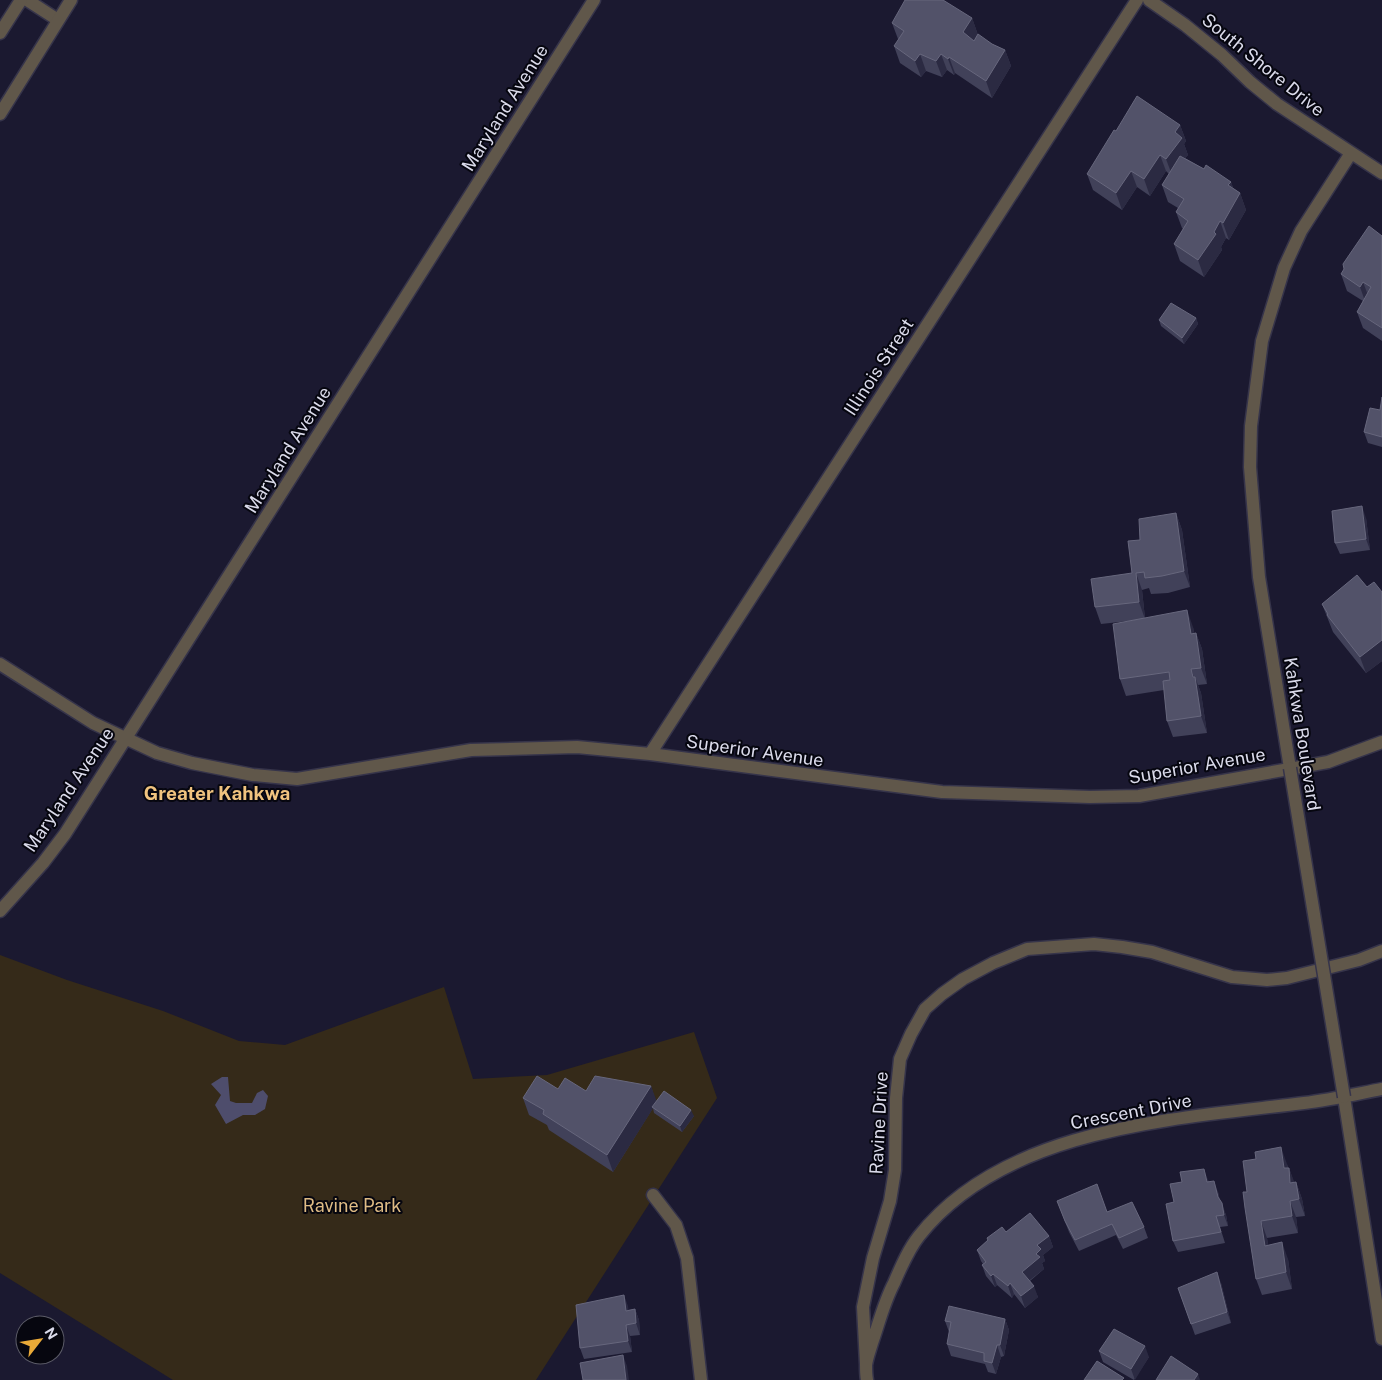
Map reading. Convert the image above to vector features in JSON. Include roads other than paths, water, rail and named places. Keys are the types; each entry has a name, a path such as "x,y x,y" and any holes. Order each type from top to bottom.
{"street":[{"path":"0,33 21,0"},
{"path":"27,0 58,20"},
{"path":"0,114 71,0"},
{"name":"Maryland Avenue","path":"0,911 66,834 594,0"},
{"name":"Illinois Street","path":"650,754 1137,0"},
{"name":"South Shore Drive","path":"1149,0 1185,25 1236,66 1250,82 1277,104 1382,173"},
{"name":"Kahkwa Boulevard","path":"1352,153 1301,231 1284,268 1262,341 1251,426 1250,467 1259,577 1382,1339"},
{"name":"Superior Avenue","path":"0,664 93,723 157,753 192,763 253,775 297,779 471,750 577,747 650,754 942,792 1090,797 1139,796 1328,762 1382,742"},
{"name":"Ravine Drive","path":"866,1364 863,1307 873,1258 890,1201 895,1170 896,1098 900,1059 910,1034 925,1009 942,994 963,978 1027,949 1094,944 1122,947 1152,952 1232,977 1267,980 1287,978 1359,960 1382,951"},
{"name":"Crescent Drive","path":"866,1380 866,1364 886,1298 901,1266 918,1237 941,1212 968,1190 1002,1168 1070,1141 1102,1132 1238,1110 1344,1097 1382,1089"},
{"path":"654,1195 676,1225 687,1258 701,1380"}],"water":[{"path":"222,1077 228,1077 230,1101 252,1103 257,1093 263,1090 268,1096 265,1109 255,1115 243,1115 226,1124 215,1105 221,1095 211,1084"}],"district":[{"name":"Greater Kahkwa","path":"217,793"}],"park label":[{"name":"Ravine Park","path":"352,1206"}]}
